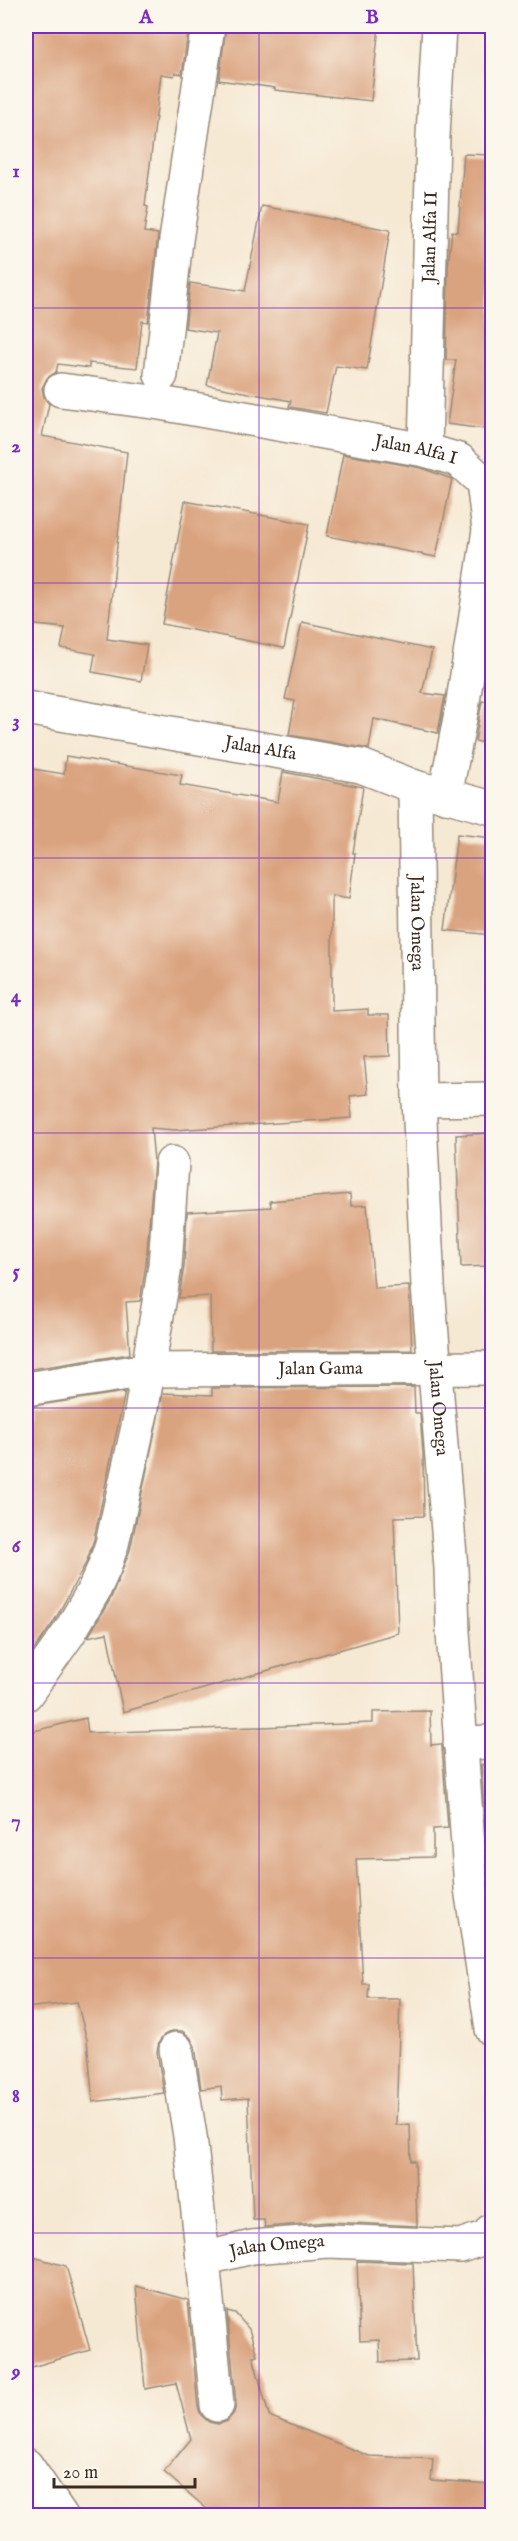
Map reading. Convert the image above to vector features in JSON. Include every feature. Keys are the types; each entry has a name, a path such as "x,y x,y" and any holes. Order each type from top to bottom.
{"street":[{"path":"161,375 176,240 208,26"},
{"name":"Jalan Alfa II","path":"425,450 433,136 439,26"},
{"name":"Jalan Alfa I","path":"61,390 160,403 425,450 459,460 483,482 489,530 462,708 430,791"},
{"name":"Jalan Alfa","path":"26,708 361,766 430,791 492,807"},
{"name":"Jalan Omega","path":"430,791 419,1100 433,1368 451,1568 460,1743 471,1887 492,2029"},
{"path":"419,1100 492,1099"},
{"path":"26,1694 69,1633 104,1568 141,1413 165,1266 171,1163"},
{"name":"Jalan Gama","path":"26,1389 147,1370 492,1368"},
{"path":"460,1743 492,1742"},
{"path":"176,2049 190,2136 203,2259"},
{"name":"Jalan Omega","path":"217,2405 203,2259 252,2247 328,2241 460,2246 487,2237 492,2230"},
{"path":"26,2465 61,2516"}],"building":[{"path":"26,26 189,26 182,74 175,73 174,76 161,74 144,232 158,234 148,322 142,321 137,368 89,363 89,368 58,364 56,372 47,378 42,388 49,404 42,436 127,452 107,639 147,645 141,681 92,672 95,654 61,648 65,628 26,624"},
{"path":"226,26 379,26 371,101 275,90 275,88 219,80"},
{"path":"464,154 492,155 492,430 447,424 456,360 446,360 448,266 452,231 458,232"},
{"path":"262,206 390,230 367,370 336,366 326,413 289,407 291,401 207,385 217,333 185,328 190,283 245,291"},
{"path":"343,454 421,468 452,479 436,557 327,536"},
{"path":"185,501 309,524 284,648 162,624"},
{"path":"302,622 432,650 422,693 445,696 438,733 374,719 369,749 289,735 295,701 285,699"},
{"path":"482,701 492,702 492,745 475,741"},
{"path":"66,756 182,775 180,785 278,802 283,772 363,787 349,899 332,896 332,1011 368,1009 368,1015 389,1015 390,1056 364,1057 368,1094 350,1096 352,1118 175,1130 151,1128 154,1161 146,1264 140,1301 126,1302 130,1354 26,1370 26,768 64,774"},
{"path":"457,834 492,838 492,935 445,930"},
{"path":"492,1133 492,1266 461,1267 456,1135"},
{"path":"350,1194 351,1206 367,1205 374,1288 409,1286 412,1350 211,1351 210,1296 179,1298 184,1267 187,1212 271,1207 270,1201"},
{"path":"414,1387 415,1413 420,1413 424,1516 394,1517 398,1633 123,1712 107,1633 88,1637 111,1598 130,1550 163,1393 212,1395 212,1388"},
{"path":"125,1392 94,1539 87,1561 53,1623 34,1650 26,1652 26,1407"},
{"path":"430,1711 431,1745 441,1744 442,1747 448,1828 433,1829 433,1857 356,1859 363,1984 369,1984 368,1999 400,1999 396,2125 410,2124 411,2161 415,2161 417,2226 329,2222 265,2227 264,2220 253,2220 248,2098 222,2100 221,2086 201,2089 195,2046 190,2037 182,2031 172,2031 164,2035 159,2042 157,2052 164,2093 93,2102 87,2040 77,2002 26,2008 26,1733 86,1718 88,1733 373,1723 373,1712"},
{"path":"492,1764 492,1826 485,1826 481,1765"},
{"path":"26,2255 66,2266 90,2350 32,2367 26,2344"},
{"path":"357,2261 413,2263 417,2361 380,2362 379,2340 360,2341"},
{"path":"136,2286 188,2300 198,2407 201,2415 209,2422 218,2424 227,2421 234,2413 236,2404 227,2311 235,2313 249,2329 257,2355 253,2356 269,2416 369,2456 433,2459 431,2480 492,2484 492,2516 215,2516 164,2472 191,2439 176,2383 145,2389"}]}
